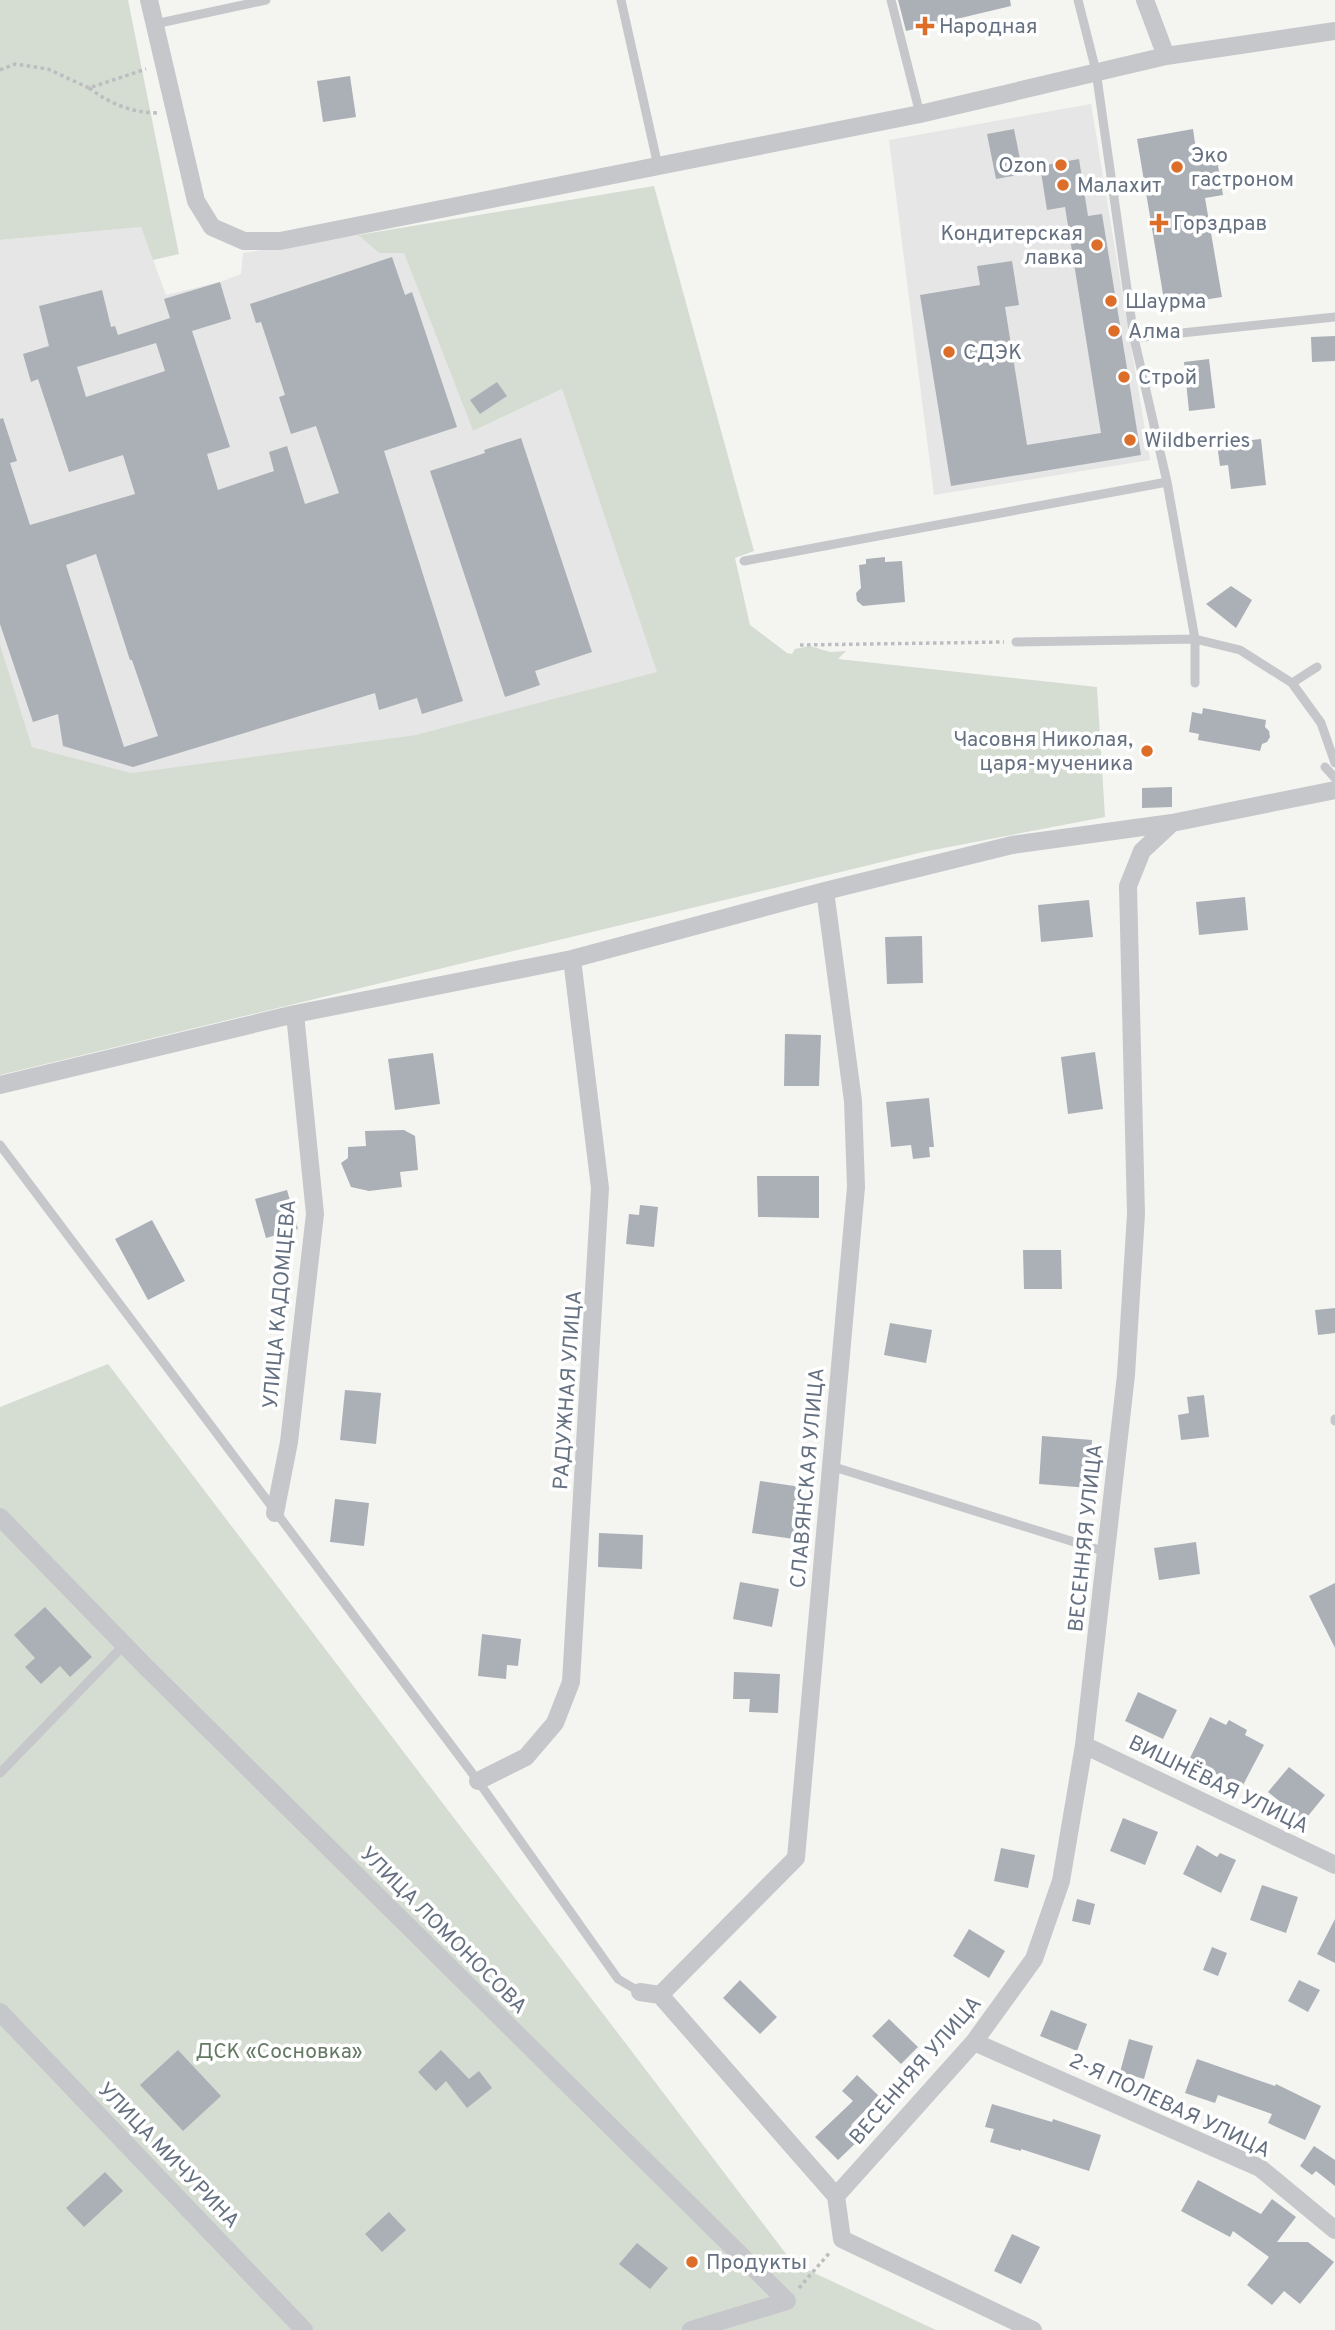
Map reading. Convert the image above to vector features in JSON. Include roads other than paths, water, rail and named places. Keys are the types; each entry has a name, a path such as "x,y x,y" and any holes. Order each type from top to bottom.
{"street":[{"path":"149,0 195,201 212,228 244,241 280,241 920,114 1166,56 1335,31"},
{"path":"1145,0 1166,56"},
{"path":"0,1085 295,1014 572,959 825,891 1012,845 1132,822 1172,823 1335,790"},
{"name":"ВЕСЕННЯЯ УЛИЦА","path":"836,2196 975,2042 1034,1959 1061,1881 1084,1745 1126,1375 1136,1214 1128,886 1142,851 1172,823"},
{"name":"СЛАВЯНСКАЯ УЛИЦА","path":"660,1995 796,1858 856,1187 853,1101 825,891"},
{"name":"РАДУЖНАЯ УЛИЦА","path":"478,1781 526,1757 555,1723 571,1682 600,1188 572,959"},
{"name":"УЛИЦА КАДОМЦЕВА","path":"275,1513 289,1441 315,1214 295,1014"},
{"name":"УЛИЦА ЛОМОНОСОВА","path":"0,1517 124,1645 788,2301 691,2330"},
{"name":"ВИШНЁВАЯ УЛИЦА","path":"1084,1745 1335,1865"},
{"path":"640,1992 660,1995 836,2196 842,2239 1033,2330"},
{"name":"УЛИЦА МИЧУРИНА","path":"0,2012 304,2330"},
{"name":"2-Я ПОЛЕВАЯ УЛИЦА","path":"975,2042 1260,2168 1335,2230"}],"lane":[{"path":"155,24 266,0"},
{"path":"621,0 658,166"},
{"path":"891,0 920,114"},
{"path":"1078,0 1096,71 1134,338 1167,482 1195,639 1195,683"},
{"path":"1134,338 1335,317"},
{"path":"744,561 1167,482"},
{"path":"1016,642 1195,639 1240,650 1292,683 1321,723 1335,763"},
{"path":"1292,683 1317,667"},
{"path":"1325,767 1335,778"},
{"path":"0,1145 478,1781 618,1979 640,1992"},
{"path":"831,1466 1106,1552"},
{"path":"0,1773 124,1645"}],"place":[{"name":"Народная","path":"925,26"},
{"name":"Ozon","path":"1061,165"},
{"name":"Эко гастроном","path":"1177,167"},
{"name":"Малахит","path":"1063,185"},
{"name":"Горздрав","path":"1159,223"},
{"name":"Кондитерская лавка","path":"1097,245"},
{"name":"Шаурма","path":"1111,301"},
{"name":"Алма","path":"1114,331"},
{"name":"СДЭК","path":"949,352"},
{"name":"Строй","path":"1124,377"},
{"name":"Wildberries","path":"1130,440"},
{"name":"Часовня Николая, царя-мученика","path":"1147,751"},
{"name":"Продукты","path":"692,2262"}],"park label":[{"name":"ДСК «Сосновка»","path":"279,2051"}]}
